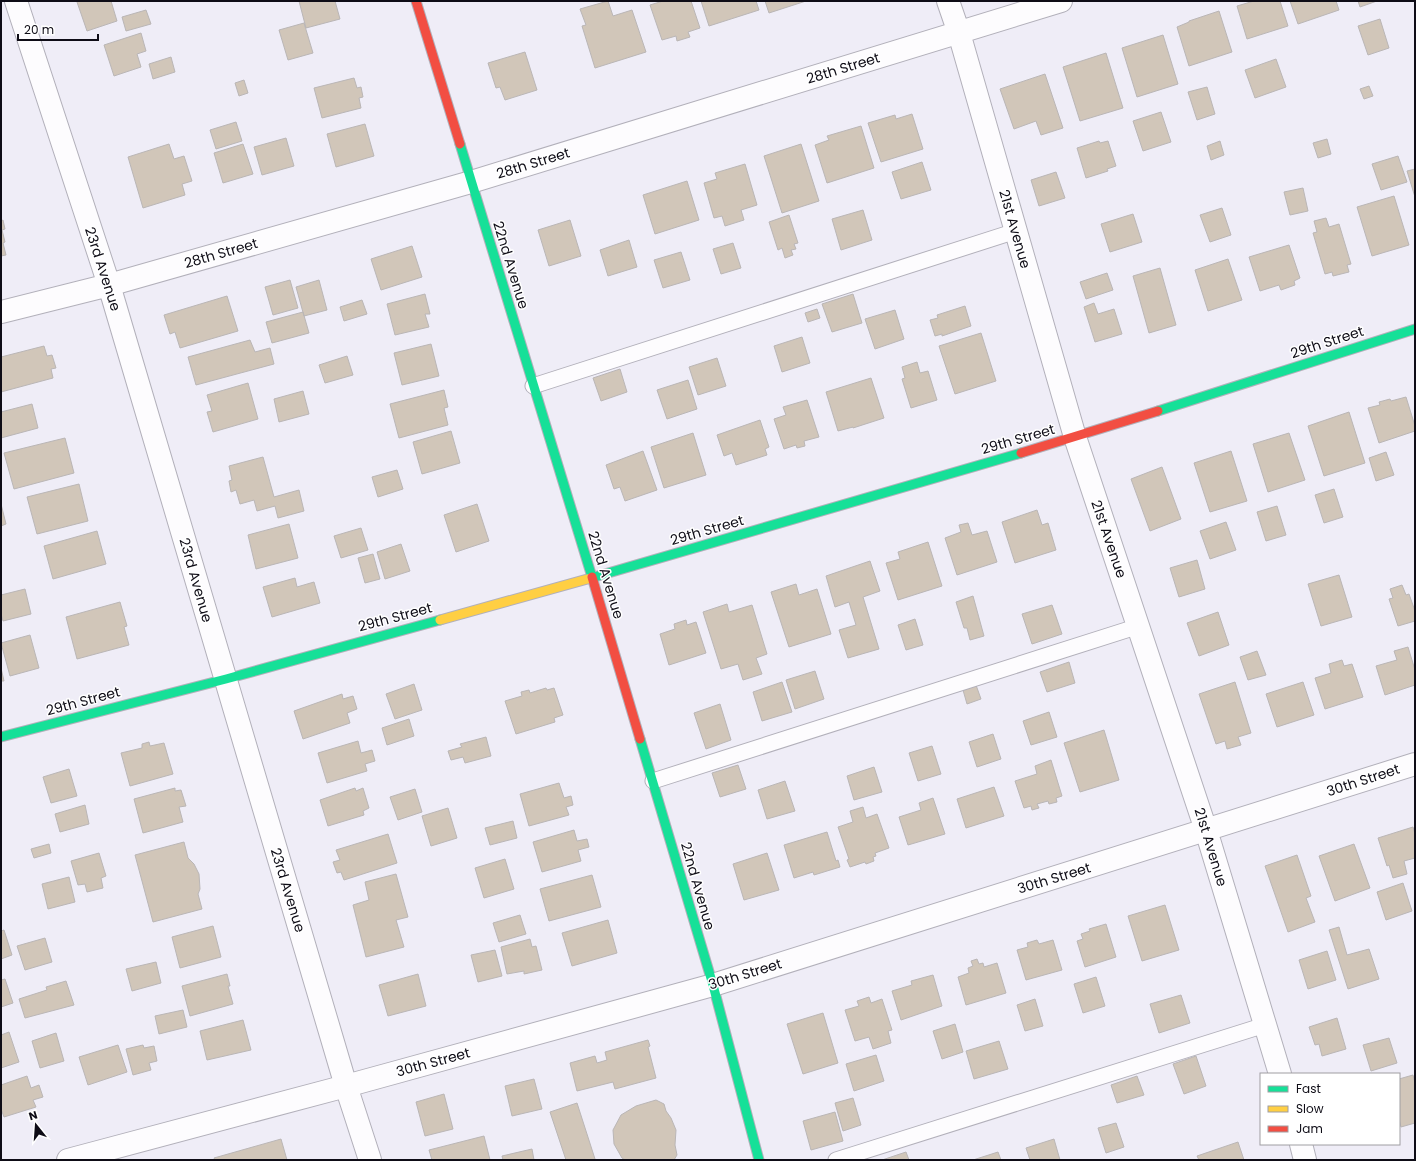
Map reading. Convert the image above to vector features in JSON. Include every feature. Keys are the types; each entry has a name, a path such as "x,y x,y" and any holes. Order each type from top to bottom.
{"street":[{"name":"23rd Avenue","path":"16,1 109,285 346,1086 370,1160"},
{"name":"22nd Avenue","path":"416,1 653,781 713,985 759,1160"},
{"name":"21st Avenue","path":"948,1 959,33 1075,437 1206,830 1280,1073"},
{"name":"28th Street","path":"1,312 109,285 471,182 1061,1"},
{"name":"29th Street","path":"1,737 226,679 592,578 1075,437 1415,329"},
{"name":"30th Street","path":"68,1160 346,1086 713,985 1415,764"},
{"path":"1301,1145 1305,1160"}],"lane":[{"path":"534,386 1016,231"},
{"path":"653,781 1139,626"},
{"path":"836,1160 1265,1025"}],"building":[{"path":"111,1 117,21 87,31 77,2"},
{"path":"299,1 335,1 340,19 306,28"},
{"path":"608,1 613,16 632,10 646,52 595,68 582,26 586,25 580,9"},
{"path":"663,1 691,1 700,28 688,32 690,37 677,41 676,36 662,40 650,5"},
{"path":"701,1 756,1 759,10 709,26"},
{"path":"765,1 806,1 769,13"},
{"path":"1254,1 1280,1 1288,26 1247,39 1237,6"},
{"path":"1290,1 1336,1 1339,10 1298,24"},
{"path":"1358,1 1377,1 1360,7"},
{"path":"146,10 151,24 126,31 122,17"},
{"path":"1219,11 1232,52 1189,66 1177,27 1189,21"},
{"path":"1380,19 1389,48 1368,55 1358,26"},
{"path":"304,23 313,53 288,60 279,30"},
{"path":"141,33 146,51 137,54 141,67 114,76 104,45"},
{"path":"1163,35 1178,84 1137,97 1122,48"},
{"path":"525,52 537,90 505,100 500,87 496,88 488,63"},
{"path":"1106,53 1123,108 1080,121 1063,67"},
{"path":"171,57 175,72 153,79 149,64"},
{"path":"1276,59 1286,87 1255,98 1245,70"},
{"path":"1045,74 1063,128 1041,135 1036,121 1014,129 1000,89"},
{"path":"354,78 357,88 361,87 363,97 359,98 361,108 322,118 314,88"},
{"path":"244,80 248,93 239,96 235,83"},
{"path":"1369,86 1373,96 1364,99 1360,89"},
{"path":"1207,87 1215,114 1197,120 1188,92"},
{"path":"1161,112 1171,142 1143,151 1133,121"},
{"path":"912,114 923,149 881,162 868,123 895,115 896,119"},
{"path":"236,122 242,141 216,149 210,130"},
{"path":"365,124 374,156 336,167 327,134"},
{"path":"861,126 874,168 827,183 815,145 829,140 827,136"},
{"path":"286,138 294,166 262,175 254,147"},
{"path":"1327,139 1331,154 1318,158 1313,143"},
{"path":"1099,141 1100,143 1108,141 1116,166 1107,169 1108,171 1086,178 1077,148"},
{"path":"1220,141 1224,155 1211,160 1207,146"},
{"path":"169,144 174,159 184,156 192,181 182,184 185,195 143,208 128,157"},
{"path":"243,144 253,174 223,183 214,153"},
{"path":"801,144 819,201 782,213 764,156"},
{"path":"1398,156 1407,182 1381,190 1372,164"},
{"path":"922,162 931,190 901,199 892,172"},
{"path":"745,164 757,205 741,210 744,220 725,226 722,216 714,218 704,183 717,179 715,173"},
{"path":"1415,169 1415,197 1407,171"},
{"path":"1056,172 1065,198 1039,206 1031,180"},
{"path":"687,181 699,220 655,234 643,195"},
{"path":"1303,188 1308,211 1290,215 1284,192"},
{"path":"1394,196 1409,245 1372,256 1357,207"},
{"path":"1222,208 1231,235 1210,242 1200,215"},
{"path":"863,210 872,240 841,250 832,219"},
{"path":"1133,214 1142,242 1110,252 1101,224"},
{"path":"789,215 798,243 794,244 796,249 791,250 793,255 785,258 782,248 778,250 769,222"},
{"path":"1326,218 1329,227 1339,224 1351,264 1347,265 1349,272 1333,276 1332,272 1325,274 1313,233 1317,232 1314,221"},
{"path":"3,220 5,229 2,230 5,242 3,243 6,255 1,256 1,221"},
{"path":"570,220 581,256 549,266 538,230"},
{"path":"629,240 637,267 608,276 600,250"},
{"path":"733,243 741,268 721,274 713,249"},
{"path":"1289,245 1300,278 1294,281 1295,285 1281,290 1279,285 1260,291 1249,257"},
{"path":"412,246 422,277 381,290 371,259"},
{"path":"681,252 690,280 663,288 654,260"},
{"path":"1228,259 1242,300 1208,311 1195,270"},
{"path":"1160,268 1176,325 1149,333 1133,276"},
{"path":"1107,273 1113,290 1086,299 1080,282"},
{"path":"290,280 298,308 273,315 265,287"},
{"path":"319,280 327,310 304,316 296,287"},
{"path":"425,294 430,314 425,314 429,327 395,335 387,304"},
{"path":"853,294 862,323 832,332 822,304"},
{"path":"227,296 238,331 180,348 175,332 170,334 164,315"},
{"path":"362,300 367,314 344,321 340,307"},
{"path":"1094,303 1098,314 1114,309 1122,334 1095,342 1084,307"},
{"path":"965,306 971,326 942,336 942,334 935,336 930,320 938,318 937,315"},
{"path":"817,309 820,318 808,322 805,313"},
{"path":"895,310 904,339 875,349 865,319"},
{"path":"303,312 309,333 272,343 266,322"},
{"path":"981,333 996,381 955,394 939,346"},
{"path":"802,337 810,363 782,372 774,346"},
{"path":"250,340 255,352 270,348 274,364 196,385 188,357"},
{"path":"431,344 439,376 402,385 394,353"},
{"path":"44,346 47,356 52,355 56,368 51,369 53,378 1,392 1,357"},
{"path":"347,356 353,375 325,383 319,365"},
{"path":"717,358 726,386 698,395 689,367"},
{"path":"917,362 920,373 928,371 937,400 911,408 902,379 905,378 902,367"},
{"path":"620,369 627,392 601,401 593,378"},
{"path":"871,378 884,418 838,431 826,392"},
{"path":"688,380 697,409 667,419 657,390"},
{"path":"248,383 258,419 213,432 207,412 212,411 207,395"},
{"path":"444,390 448,407 444,408 448,425 399,438 390,404"},
{"path":"303,391 309,414 279,422 274,399"},
{"path":"1406,397 1415,426 1415,431 1379,443 1368,408 1380,405 1379,402 1390,399 1391,401"},
{"path":"807,400 819,437 804,441 805,446 797,448 796,445 784,449 774,419 786,415 783,407"},
{"path":"32,404 38,428 1,438 1,412"},
{"path":"1349,412 1365,463 1324,476 1308,426"},
{"path":"760,420 769,447 765,449 767,455 736,465 732,453 724,456 717,435"},
{"path":"451,431 460,463 422,474 413,442"},
{"path":"693,433 706,475 664,488 651,447"},
{"path":"1289,433 1305,480 1268,492 1253,444"},
{"path":"65,438 74,473 14,489 4,453"},
{"path":"643,451 657,490 625,501 620,487 614,489 606,465"},
{"path":"1231,451 1247,501 1210,512 1194,463"},
{"path":"1386,452 1394,475 1376,481 1369,458"},
{"path":"263,457 274,497 299,490 304,511 278,518 275,506 257,511 254,500 240,504 236,490 231,492 229,481 232,480 229,466"},
{"path":"1162,467 1181,519 1150,531 1131,479"},
{"path":"397,470 403,489 378,497 372,477"},
{"path":"79,484 88,521 37,534 27,497"},
{"path":"1334,489 1343,517 1324,523 1315,495"},
{"path":"1,504 6,524 1,526"},
{"path":"477,504 489,541 456,552 444,515"},
{"path":"1277,506 1286,535 1266,541 1257,512"},
{"path":"1037,510 1042,525 1048,523 1056,550 1015,563 1002,522"},
{"path":"1226,522 1236,550 1210,559 1200,531"},
{"path":"968,523 972,535 987,531 997,562 957,575 945,538 961,532 959,525"},
{"path":"289,524 298,558 256,569 248,535"},
{"path":"361,528 368,550 341,558 334,536"},
{"path":"97,531 106,564 53,579 44,546"},
{"path":"928,542 942,586 898,600 886,563 900,559 898,552"},
{"path":"401,544 410,571 385,579 377,552"},
{"path":"373,554 380,579 365,583 358,558"},
{"path":"1197,560 1205,589 1179,597 1170,568"},
{"path":"870,561 880,591 863,597 879,649 848,658 839,630 856,625 849,602 835,607 826,576"},
{"path":"1339,575 1352,617 1321,626 1308,584"},
{"path":"295,578 297,587 314,582 320,603 272,617 263,587"},
{"path":"796,584 799,595 817,589 831,634 789,647 771,592"},
{"path":"1402,585 1406,595 1409,594 1415,611 1415,621 1398,626 1389,599 1393,598 1390,589"},
{"path":"25,589 31,614 3,621 1,614 1,595"},
{"path":"973,596 984,636 970,640 967,628 964,628 956,602"},
{"path":"120,602 127,626 124,627 129,645 77,659 66,617"},
{"path":"727,604 729,612 752,605 767,654 756,658 762,674 743,680 738,664 721,669 703,612"},
{"path":"1052,605 1062,634 1032,644 1022,614"},
{"path":"1218,612 1229,645 1199,656 1187,623"},
{"path":"915,619 923,645 906,650 898,625"},
{"path":"686,620 687,625 696,622 706,653 669,665 660,634 675,629 674,624"},
{"path":"30,635 39,668 10,676 1,643"},
{"path":"1408,647 1415,670 1415,685 1385,695 1376,666 1397,660 1394,651"},
{"path":"1257,651 1266,675 1248,680 1240,657"},
{"path":"1342,660 1344,666 1352,664 1363,697 1325,709 1315,678 1331,673 1329,664"},
{"path":"1069,662 1075,683 1047,692 1040,672"},
{"path":"1,668 4,681 1,681"},
{"path":"815,671 824,699 795,709 786,680"},
{"path":"782,682 792,712 762,721 753,692"},
{"path":"1235,682 1251,733 1238,737 1241,745 1227,749 1225,741 1216,744 1199,694"},
{"path":"1303,682 1314,715 1277,727 1266,694"},
{"path":"414,684 422,710 395,719 386,694"},
{"path":"976,685 981,699 967,704 963,690"},
{"path":"546,688 547,690 554,688 563,715 554,718 555,722 516,734 505,701 522,696 521,692 529,690 530,693"},
{"path":"342,694 343,699 353,696 357,709 347,713 350,723 303,739 294,711"},
{"path":"720,704 731,740 706,749 694,713"},
{"path":"1049,712 1057,737 1031,745 1023,721"},
{"path":"409,719 414,736 387,745 382,728"},
{"path":"1104,730 1119,780 1080,792 1064,743"},
{"path":"993,734 1001,759 977,767 969,742"},
{"path":"486,737 491,756 465,763 463,757 451,760 448,751 462,747 460,744"},
{"path":"358,741 361,753 372,750 375,761 365,764 367,771 327,783 318,753"},
{"path":"149,742 150,746 164,743 173,774 130,786 121,753 142,748 142,744"},
{"path":"932,746 941,774 918,781 909,753"},
{"path":"1051,760 1062,796 1056,798 1057,802 1049,804 1048,801 1037,804 1039,808 1032,810 1031,806 1024,808 1015,781 1037,774 1035,766"},
{"path":"738,765 746,789 720,797 712,773"},
{"path":"874,767 882,792 854,800 847,776"},
{"path":"69,769 77,796 51,803 43,777"},
{"path":"785,781 795,811 767,819 758,790"},
{"path":"559,783 564,798 571,796 573,805 566,807 569,815 529,826 520,794"},
{"path":"994,787 1004,816 966,828 957,799"},
{"path":"175,788 175,791 181,790 186,806 179,807 183,822 143,833 134,799"},
{"path":"355,788 356,791 363,788 369,808 363,811 364,815 328,826 320,800"},
{"path":"415,789 422,812 398,820 390,797"},
{"path":"933,798 945,834 908,845 899,817 921,810 919,803"},
{"path":"85,805 89,824 60,832 55,814"},
{"path":"863,807 866,818 877,814 889,848 875,853 876,856 873,857 874,861 866,864 865,862 850,867 847,860 849,859 838,827 853,822 850,811"},
{"path":"448,808 457,838 431,846 422,816"},
{"path":"513,821 517,838 490,845 485,828"},
{"path":"1413,827 1415,834 1415,858 1404,861 1407,874 1393,878 1389,865 1387,866 1378,838"},
{"path":"574,830 577,841 587,839 589,847 578,850 581,861 542,872 533,842"},
{"path":"827,832 836,861 838,860 840,867 814,875 813,872 794,878 784,845"},
{"path":"388,834 397,863 344,880 341,872 337,873 333,862 340,860 336,850"},
{"path":"184,842 188,858 194,864 199,874 200,889 198,894 202,909 153,922 135,855"},
{"path":"49,844 51,853 34,858 31,849"},
{"path":"1354,844 1370,888 1335,901 1319,856"},
{"path":"99,853 106,876 101,878 103,888 87,892 85,884 78,885 71,861"},
{"path":"767,853 779,890 744,900 733,864"},
{"path":"1297,855 1311,896 1306,898 1315,922 1288,932 1265,866"},
{"path":"505,859 514,889 484,898 475,868"},
{"path":"396,874 408,917 396,920 404,947 366,957 353,905 369,900 365,882"},
{"path":"592,875 601,907 549,921 540,889"},
{"path":"69,877 75,902 48,909 42,884"},
{"path":"1403,883 1412,911 1386,920 1377,892"},
{"path":"1165,905 1179,950 1142,961 1128,916"},
{"path":"520,915 526,934 499,942 493,923"},
{"path":"608,920 617,953 572,966 562,933"},
{"path":"1106,924 1116,957 1085,967 1077,941 1083,939 1081,934 1090,931 1089,929"},
{"path":"213,926 221,957 180,968 172,937"},
{"path":"1339,927 1347,955 1369,949 1379,979 1348,989 1329,930"},
{"path":"4,930 12,955 1,959 1,931"},
{"path":"45,938 52,962 25,970 17,946"},
{"path":"530,939 532,947 536,946 542,970 524,974 524,971 507,974 501,947"},
{"path":"1037,940 1039,944 1053,940 1062,970 1026,980 1017,950 1028,947 1027,943"},
{"path":"495,950 502,976 478,982 471,955"},
{"path":"1327,951 1336,980 1308,989 1299,960"},
{"path":"977,959 979,964 983,963 984,967 997,963 1006,993 966,1005 958,977 969,973 968,968 973,966 971,961"},
{"path":"156,962 161,983 132,991 126,969"},
{"path":"227,974 230,986 228,986 233,1004 190,1016 182,986"},
{"path":"418,974 426,1006 388,1016 379,985"},
{"path":"933,975 942,1006 901,1020 892,991 912,985 911,981"},
{"path":"1096,977 1105,1006 1083,1013 1074,984"},
{"path":"5,979 13,1003 1,1007 1,980"},
{"path":"66,981 74,1005 25,1018 19,999 47,990 46,987"},
{"path":"1181,995 1190,1023 1159,1033 1150,1004"},
{"path":"869,997 871,1003 882,999 892,1030 888,1031 891,1043 873,1049 869,1037 855,1041 845,1010 859,1006 857,1001"},
{"path":"1035,999 1043,1026 1025,1031 1017,1005"},
{"path":"183,1010 187,1027 159,1034 155,1016"},
{"path":"823,1013 838,1063 803,1074 787,1024"},
{"path":"1337,1018 1346,1049 1322,1056 1319,1044 1315,1045 1309,1027"},
{"path":"243,1020 251,1050 207,1060 200,1031"},
{"path":"955,1024 963,1052 942,1059 933,1031"},
{"path":"9,1032 19,1062 1,1068 1,1035"},
{"path":"56,1033 64,1061 40,1068 32,1041"},
{"path":"1389,1038 1397,1063 1371,1071 1363,1045"},
{"path":"648,1040 650,1046 648,1047 656,1078 615,1089 613,1082 577,1091 570,1063 595,1056 597,1063 607,1060 605,1052"},
{"path":"999,1041 1008,1069 974,1079 966,1051"},
{"path":"118,1045 127,1072 88,1085 79,1057"},
{"path":"143,1045 144,1048 154,1046 157,1061 149,1063 151,1070 133,1075 126,1049"},
{"path":"876,1055 884,1081 854,1091 846,1064"},
{"path":"1196,1056 1206,1086 1184,1094 1173,1064"},
{"path":"1413,1075 1415,1083 1415,1123 1401,1127 1400,1123 1400,1079"},
{"path":"27,1076 31,1088 39,1085 43,1097 33,1100 36,1107 4,1117 1,1109 1,1085"},
{"path":"1137,1076 1144,1095 1117,1103 1111,1085"},
{"path":"534,1079 542,1109 512,1116 505,1086"},
{"path":"444,1094 453,1129 425,1136 416,1102"},
{"path":"853,1098 861,1125 843,1131 835,1103"},
{"path":"656,1100 664,1104 676,1130 675,1145 677,1155 674,1160 625,1160 622,1158 614,1144 613,1130 621,1115 636,1106"},
{"path":"577,1103 595,1159 594,1160 566,1160 550,1112"},
{"path":"835,1112 843,1141 811,1150 803,1121"},
{"path":"1116,1123 1124,1147 1106,1153 1098,1128"},
{"path":"484,1136 490,1160 432,1160 429,1150"},
{"path":"281,1139 287,1160 215,1160 214,1158"},
{"path":"1054,1139 1060,1160 1030,1160 1026,1148"},
{"path":"1238,1142 1244,1160 1199,1160 1197,1156"},
{"path":"532,1149 534,1160 503,1160 502,1156"},
{"path":"906,1152 909,1160 882,1160"},
{"path":"998,1152 1001,1160 973,1160"}],"traffic: fast":[{"path":"460,144 592,577"},
{"path":"1158,411 1415,329"},
{"path":"591,578 1021,453"},
{"path":"1,737 226,679 440,620"},
{"path":"640,739 713,985 759,1160"}],"traffic: slow":[{"path":"440,620 591,578"}],"traffic: jam":[{"path":"416,1 460,144"},
{"path":"1021,453 1158,411"},
{"path":"592,577 640,739"}]}
